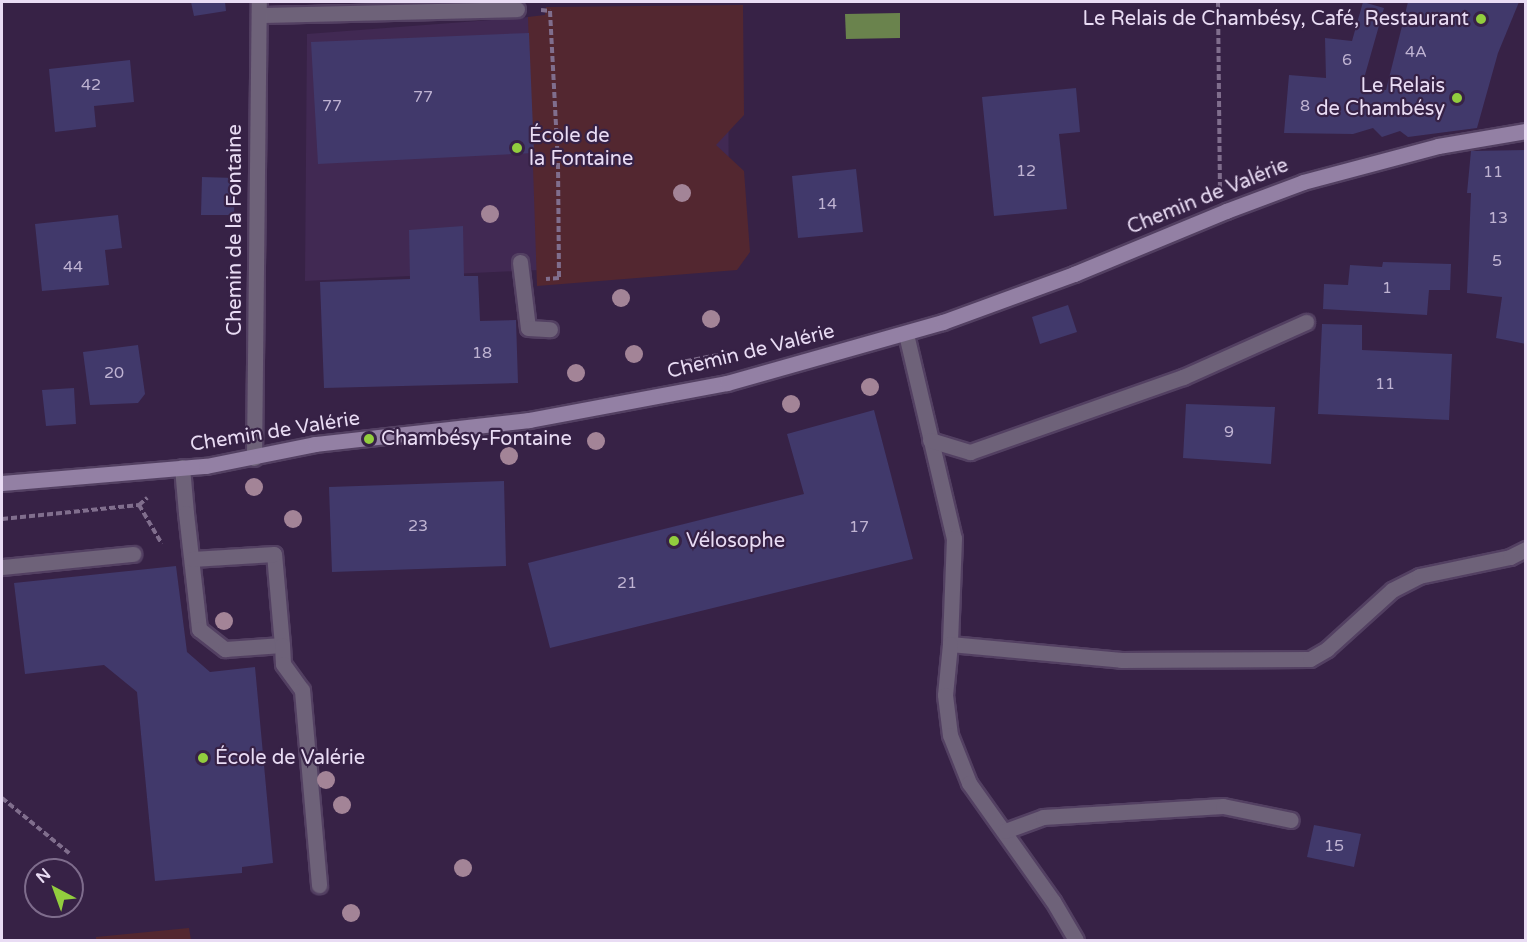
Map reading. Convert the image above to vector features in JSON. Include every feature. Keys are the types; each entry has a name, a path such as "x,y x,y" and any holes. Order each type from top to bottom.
{"street":[{"path":"259,8 517,9"},
{"name":"Chemin de la Fontaine","path":"254,458 259,8"},
{"name":"Chemin de Valérie","path":"2,483 182,467 254,458 315,444 559,415 727,383 906,334 1074,274 1303,182 1438,146 1526,131"},
{"path":"520,262 528,328 550,329"},
{"path":"930,440 970,452 1183,377 1306,322"},
{"path":"906,334 954,538 950,644 945,695 950,735 969,783 1005,831 1076,940"},
{"path":"182,467 199,629 225,649 282,645"},
{"path":"950,644 1121,660 1310,658 1327,649 1392,590 1410,580 1419,576 1510,557 1526,549"},
{"path":"2,567 133,554"},
{"path":"192,560 274,554 283,664 302,690 319,885"},
{"path":"1005,831 1043,817 1223,806 1291,819"}],"path":[{"path":"1218,2 1219,179 1226,211"},
{"path":"524,281 559,278 558,163 550,10"},
{"path":"2,519 138,505 182,467"},
{"path":"2,798 69,853"}],"shaded area":[{"path":"743,5 744,115 716,145 744,171 750,252 737,270 537,286 528,17 545,15 546,7"},
{"name":"École de la Fontaine","path":"728,12 729,261 305,281 307,34 528,17"},
{"path":"900,13 900,38 846,39 845,14"},
{"path":"189,928 191,940 96,940 96,937"}],"building":[{"path":"191,2 225,2 226,11 194,16"},
{"path":"1363,2 1384,8 1361,89 1386,90 1408,2 1519,2 1498,53 1477,128 1408,137 1400,131 1382,137 1373,128 1353,134 1284,133 1289,75 1326,78 1325,38 1352,41"},
{"name":"École de la Fontaine","path":"529,33 534,153 318,164 311,42"},
{"path":"130,60 134,102 94,106 96,127 55,132 49,69"},
{"path":"1076,88 1080,132 1059,134 1067,209 994,216 982,97"},
{"path":"1526,150 1526,344 1496,338 1502,297 1467,293 1471,193 1467,193 1471,151"},
{"path":"856,169 863,232 798,238 792,176"},
{"path":"202,177 235,178 234,215 201,215"},
{"path":"118,215 122,248 105,250 109,285 42,291 35,224"},
{"path":"463,226 464,276 478,276 480,321 516,320 518,383 324,388 320,282 410,279 409,230"},
{"path":"1383,262 1451,264 1450,290 1429,290 1427,315 1323,309 1324,284 1348,285 1350,265 1382,267"},
{"path":"1068,305 1077,332 1040,344 1032,317"},
{"path":"1322,324 1362,325 1362,350 1452,354 1449,420 1318,414"},
{"path":"138,345 145,394 138,403 90,405 83,352"},
{"path":"74,388 76,424 46,426 42,390"},
{"path":"1186,404 1275,407 1271,464 1183,458"},
{"path":"874,410 913,559 550,648 528,563 804,494 787,434"},
{"path":"504,481 506,566 332,572 329,487"},
{"name":"École de Valérie","path":"176,566 187,652 210,672 255,667 273,863 242,867 242,873 155,881 137,692 104,665 25,674 14,583"},
{"path":"1314,825 1361,834 1354,867 1307,857"}],"place":[{"name":"Le Relais de Chambésy, Café, Restaurant","path":"1481,19"},
{"name":"Le Relais de Chambésy","path":"1457,98"},
{"name":"École de la Fontaine","path":"517,148"},
{"name":"Chambésy-Fontaine","path":"369,439"},
{"name":"Vélosophe","path":"674,541"},
{"name":"École de Valérie","path":"203,758"}]}
